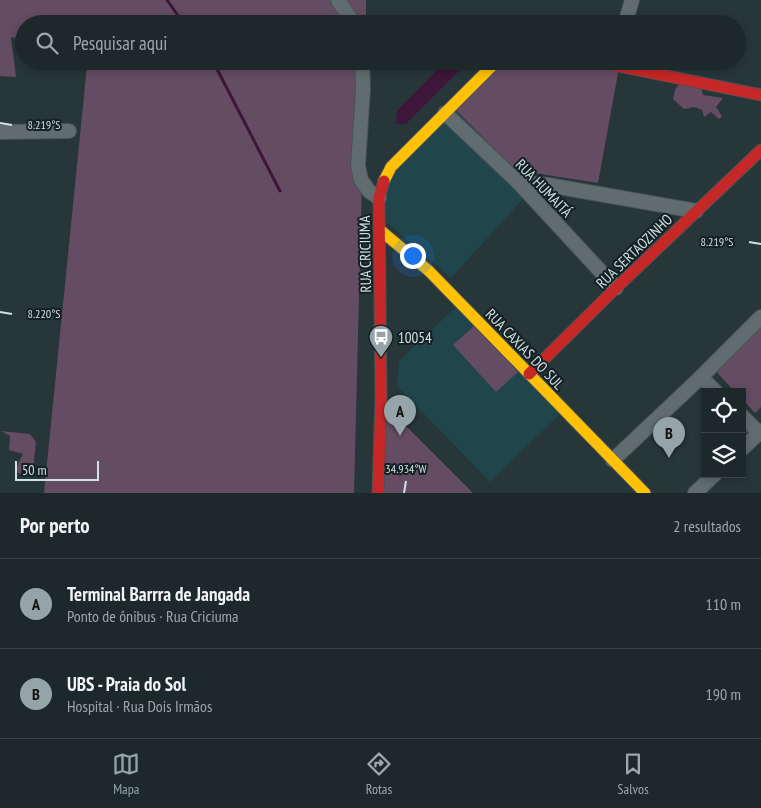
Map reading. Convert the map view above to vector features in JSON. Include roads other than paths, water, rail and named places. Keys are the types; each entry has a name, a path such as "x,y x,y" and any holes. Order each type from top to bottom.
{"street":[{"path":"338,0 348,15"},
{"path":"628,15 632,0"},
{"path":"362,70 363,89 358,166 361,180 379,198"},
{"name":"RUA CRICIUMA","path":"378,493 381,398 379,198 384,181 392,167 488,70"},
{"path":"645,70 761,95"},
{"name":"RUA HUMAITÁ","path":"445,112 518,182 616,288"},
{"path":"0,132 69,131"},
{"name":"RUA SERTAOZINHO","path":"529,374 761,150"},
{"path":"518,182 548,185 696,211"},
{"name":"RUA CAXIAS DO SUL","path":"380,230 429,271 645,493"},
{"path":"613,460 761,317"},
{"path":"701,377 712,388"},
{"path":"746,420 760,432 746,444"},
{"path":"695,493 711,478"}],"waterway":[{"path":"167,0 178,15"},
{"path":"217,70 280,191"}],"place":[{"name":"10054","path":"381,358"},
{"name":"Terminal Barrra de Jangada","path":"400,436"},
{"name":"UBS - Praia do Sol","path":"669,458"}]}
